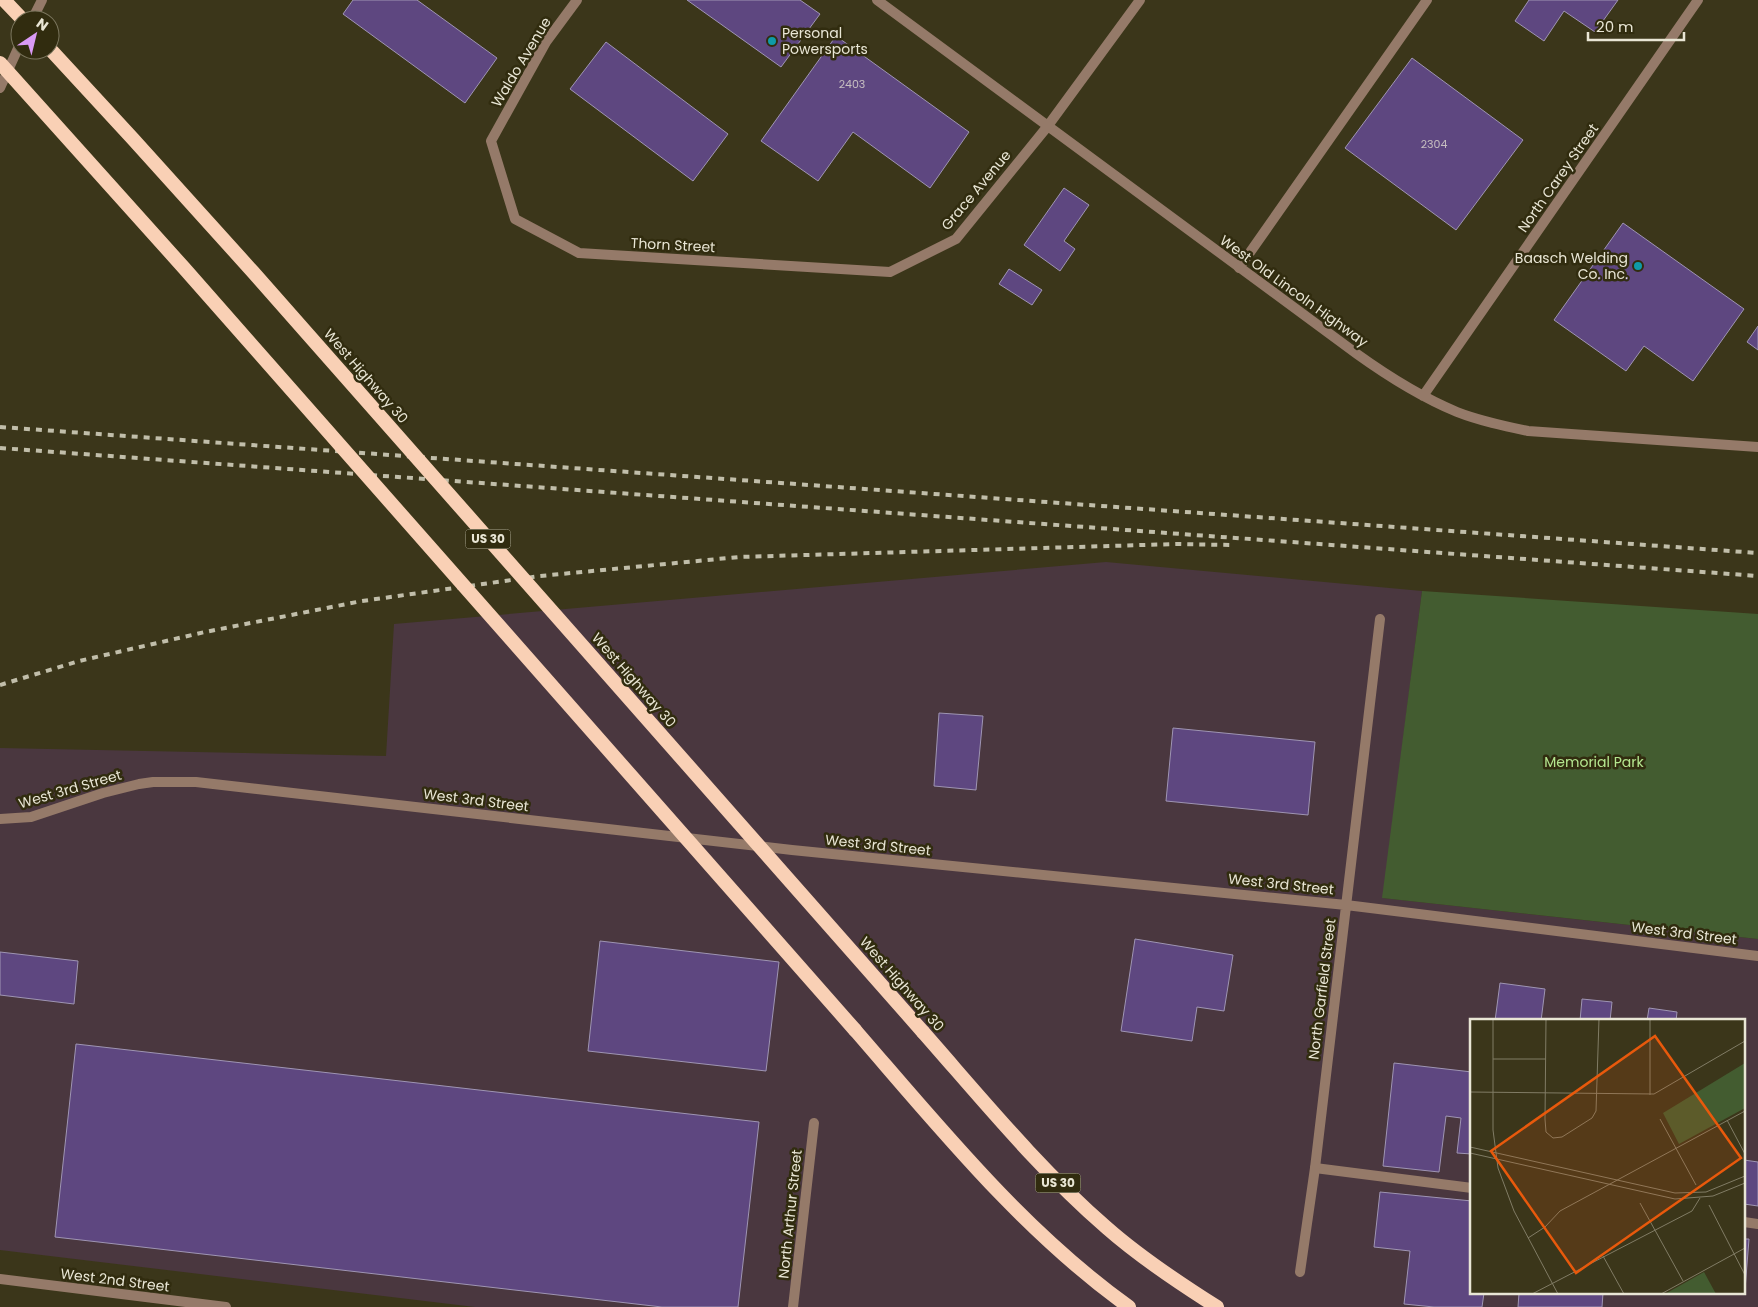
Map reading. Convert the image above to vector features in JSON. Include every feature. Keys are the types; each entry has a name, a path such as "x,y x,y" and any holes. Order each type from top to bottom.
{"highway":[{"path":"4,0 14,10"},
{"name":"West Highway 30","path":"60,60 253,272 1024,1147 1070,1194 1107,1228 1146,1260 1217,1307"},
{"path":"0,63 184,268 856,1030 934,1121 1036,1228 1078,1268 1129,1307"}],"street":[{"name":"Waldo Avenue","path":"491,141 546,42 577,0"},
{"name":"West Old Lincoln Highway","path":"877,0 1239,268 1373,365 1423,396 1458,412 1491,423 1528,432 1758,447"},
{"name":"Grace Avenue","path":"917,258 956,239 1047,126 1140,0"},
{"path":"1239,268 1427,0"},
{"name":"North Carey Street","path":"1423,396 1698,0"},
{"path":"0,88 13,60"},
{"name":"Thorn Street","path":"491,141 515,219 579,253 890,272 917,258"},
{"name":"North Garfield Street","path":"1300,1272 1315,1168 1380,619"},
{"name":"West 3rd Street","path":"0,819 32,817 103,793 139,784 153,782 196,782 792,850 1346,905 1758,956"},
{"name":"North Arthur Street","path":"793,1307 814,1123"},
{"path":"1315,1168 1470,1188"},
{"name":"West 2nd Street","path":"0,1279 226,1307"}],"shaded area":[{"path":"1106,562 1422,591 1383,898 1758,939 1758,1307 475,1307 0,1250 0,748 386,756 394,624"}],"green space":[{"name":"Memorial Park","path":"1422,591 1758,614 1758,939 1382,898"}],"building":[{"path":"353,0 417,0 497,58 465,103 343,14"},
{"name":"Personal Powersports","path":"687,0 800,0 820,14 781,67"},
{"path":"1529,0 1618,0 1595,32 1564,11 1544,41 1515,21"},
{"path":"836,36 969,132 930,188 853,132 818,181 761,141"},
{"path":"606,42 728,134 693,181 570,89"},
{"path":"1412,58 1523,140 1456,230 1345,148"},
{"path":"1064,188 1089,205 1064,241 1075,249 1060,271 1024,245"},
{"name":"Baasch Welding Co. Inc.","path":"1623,223 1744,309 1693,381 1644,346 1626,371 1554,320"},
{"path":"1009,269 1042,290 1032,305 999,284"},
{"path":"1758,326 1758,350 1747,342"},
{"path":"939,713 983,716 976,790 934,786"},
{"path":"1173,728 1315,742 1308,815 1166,801"},
{"path":"1135,939 1233,955 1224,1011 1197,1007 1192,1041 1121,1031"},
{"path":"600,941 779,962 766,1071 588,1051"},
{"path":"0,952 78,961 74,1004 0,995"},
{"path":"1500,983 1545,989 1541,1019 1495,1019"},
{"path":"1582,999 1612,1002 1610,1019 1580,1019"},
{"path":"1649,1008 1677,1012 1676,1019 1647,1019"},
{"path":"76,1044 759,1122 738,1307 662,1307 55,1237"},
{"path":"1394,1063 1470,1072 1470,1154 1457,1153 1461,1118 1446,1116 1439,1172 1383,1166"},
{"path":"1746,1160 1758,1162 1758,1206 1746,1204"},
{"path":"1380,1192 1470,1201 1470,1294 1484,1294 1482,1307 1434,1307 1404,1304 1410,1251 1374,1247"},
{"path":"1746,1239 1749,1239 1746,1277"},
{"path":"1519,1294 1603,1294 1602,1307 1518,1307"}],"railway":[{"path":"0,427 1758,553"},
{"path":"0,448 1758,576"},
{"path":"0,685 79,661 205,632 362,601 540,576 739,557 1176,544 1232,545"}],"place":[{"name":"Personal Powersports","path":"772,41"},
{"name":"Baasch Welding Co. Inc.","path":"1638,266"}]}
